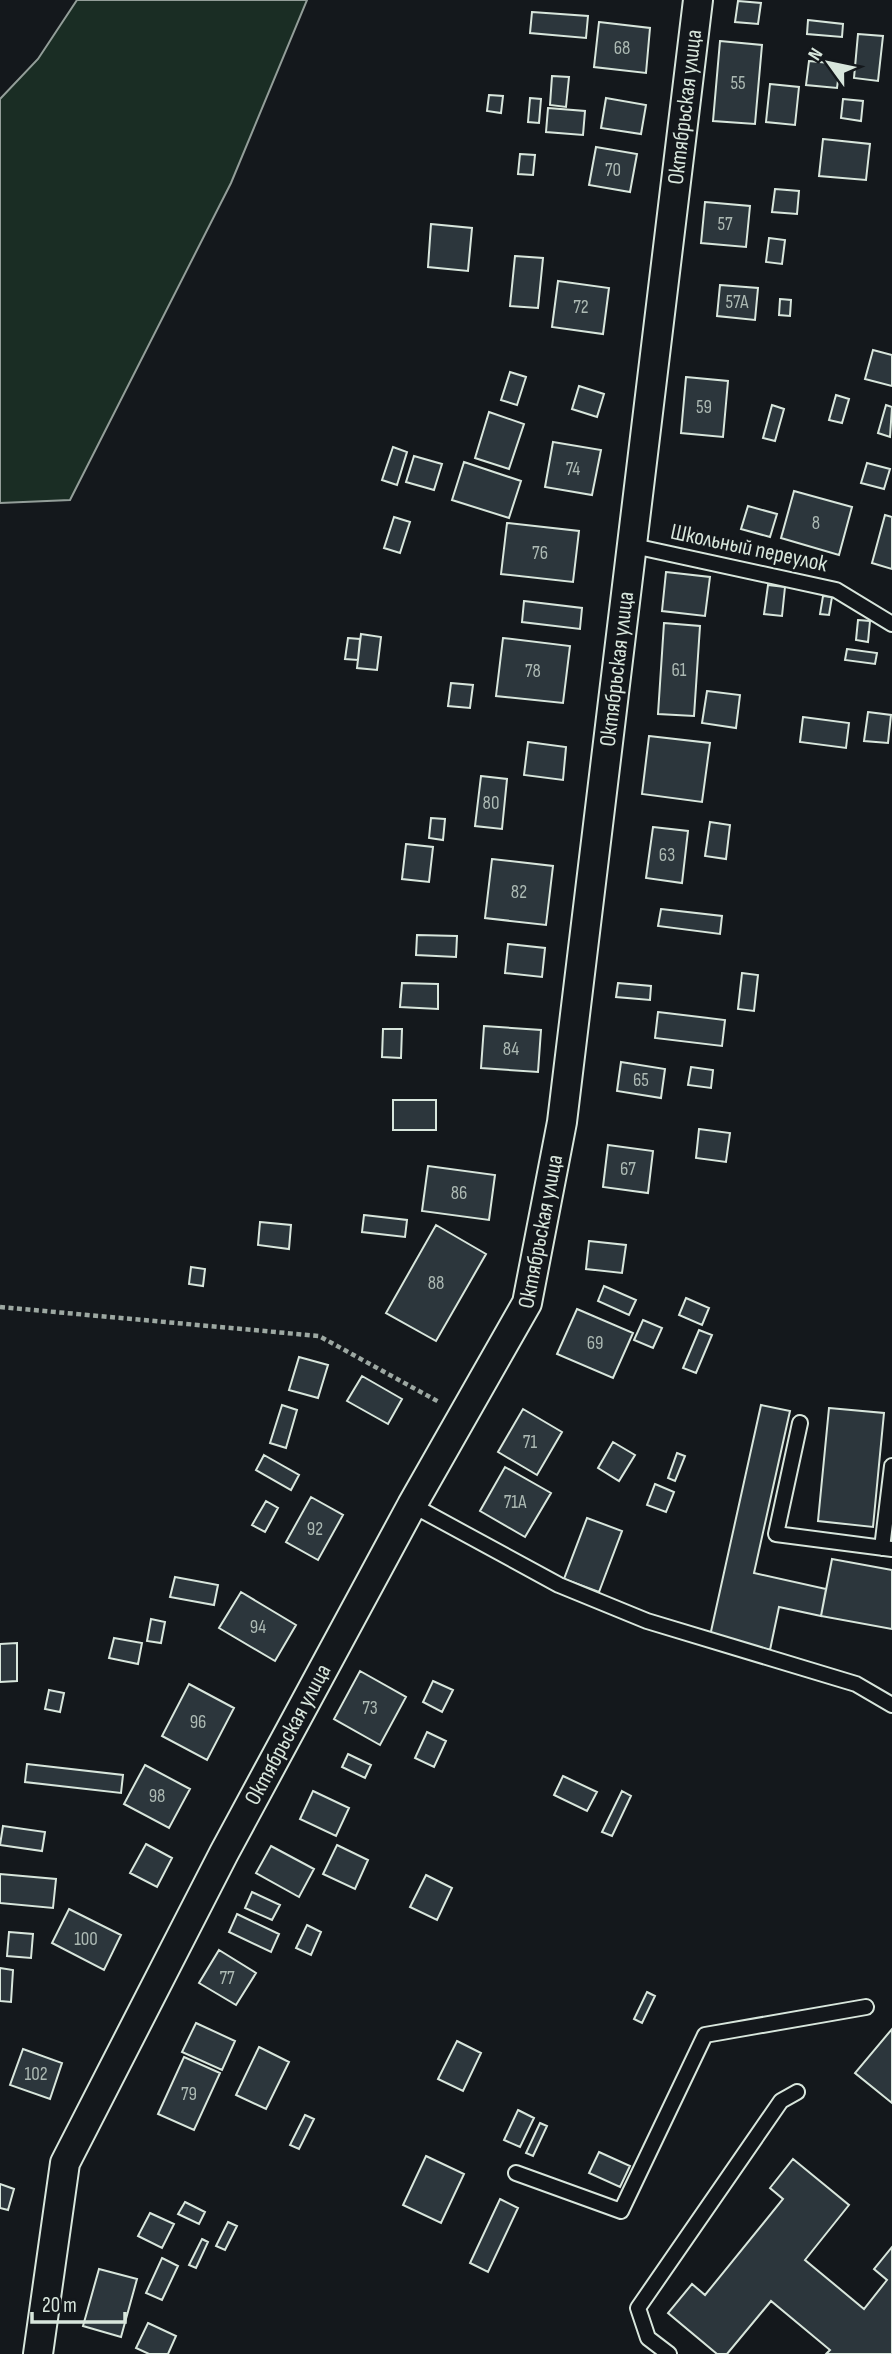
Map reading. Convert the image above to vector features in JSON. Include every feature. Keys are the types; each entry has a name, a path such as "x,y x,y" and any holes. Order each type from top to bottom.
{"street":[{"name":"Октябрьская улица","path":"38,2354 65,2163 224,1853 412,1505 527,1303 562,1122 629,545 698,0"}],"lane":[{"name":"Школьный переулок","path":"629,545 836,590 892,624"},
{"path":"800,1423 776,1534 887,1548 892,1466"},
{"path":"412,1505 559,1585 647,1621 856,1684 892,1705"},
{"path":"516,2173 621,2211 705,2035 866,2007"},
{"path":"669,2354 649,2338 638,2308 781,2101 797,2092"}],"path":[{"path":"0,1307 319,1336 463,1415"}],"green space":[{"path":"77,0 307,0 231,183 70,500 0,503 0,99 38,59"}],"building":[{"path":"738,1 761,3 758,24 735,22"},
{"path":"532,12 588,16 586,38 530,33"},
{"path":"808,20 843,24 842,37 807,34"},
{"path":"599,22 650,28 646,73 594,67"},
{"path":"858,34 883,36 878,81 854,78"},
{"path":"720,41 762,45 755,124 713,121"},
{"path":"809,61 840,64 837,88 806,85"},
{"path":"552,76 569,77 566,107 550,105"},
{"path":"770,84 799,87 795,125 766,122"},
{"path":"489,95 503,96 501,113 487,111"},
{"path":"530,98 541,99 539,123 528,122"},
{"path":"606,98 646,105 641,134 601,128"},
{"path":"843,99 863,101 861,121 841,118"},
{"path":"548,108 585,111 583,135 546,132"},
{"path":"823,139 870,144 866,180 819,176"},
{"path":"596,147 637,154 630,192 589,185"},
{"path":"520,154 535,155 533,175 518,174"},
{"path":"775,189 799,191 797,214 772,212"},
{"path":"705,202 750,206 746,247 701,243"},
{"path":"431,224 472,228 468,271 428,267"},
{"path":"769,238 785,240 782,264 766,262"},
{"path":"515,256 543,258 538,308 510,306"},
{"path":"558,281 609,288 603,334 552,327"},
{"path":"720,285 758,288 755,320 717,316"},
{"path":"780,299 791,300 790,316 779,315"},
{"path":"873,350 892,355 892,386 865,379"},
{"path":"510,372 526,377 517,405 501,400"},
{"path":"686,377 728,381 723,437 681,433"},
{"path":"579,386 604,394 597,417 572,409"},
{"path":"836,395 849,399 842,423 829,420"},
{"path":"772,405 784,409 775,441 763,438"},
{"path":"886,405 892,407 890,437 878,433"},
{"path":"489,412 524,424 509,469 475,458"},
{"path":"553,442 601,450 592,495 545,487"},
{"path":"393,447 407,452 397,485 382,480"},
{"path":"414,456 442,464 434,490 406,482"},
{"path":"464,462 521,481 509,518 452,500"},
{"path":"867,463 890,469 884,489 861,483"},
{"path":"794,491 852,507 839,555 781,538"},
{"path":"748,506 777,514 770,537 741,529"},
{"path":"885,515 892,517 892,569 872,563"},
{"path":"394,517 410,522 400,553 384,548"},
{"path":"507,523 579,531 573,582 501,574"},
{"path":"666,572 710,577 705,616 662,611"},
{"path":"768,585 785,587 782,616 764,614"},
{"path":"823,596 832,597 829,615 820,614"},
{"path":"524,601 582,608 580,629 522,622"},
{"path":"858,620 870,621 868,642 856,640"},
{"path":"664,623 700,626 694,716 658,714"},
{"path":"361,634 381,637 377,670 357,668"},
{"path":"348,638 360,639 358,660 345,659"},
{"path":"503,638 570,646 563,703 496,696"},
{"path":"847,649 877,653 875,664 845,660"},
{"path":"451,683 473,685 470,708 448,706"},
{"path":"707,691 740,695 736,728 702,723"},
{"path":"868,712 891,715 888,743 864,741"},
{"path":"803,717 849,723 846,748 800,742"},
{"path":"649,736 710,743 702,802 642,794"},
{"path":"528,742 566,747 563,780 524,775"},
{"path":"481,776 507,779 502,829 475,826"},
{"path":"431,818 445,819 443,840 429,838"},
{"path":"710,822 730,825 726,859 705,856"},
{"path":"653,827 688,831 682,883 646,878"},
{"path":"406,844 433,847 429,882 402,879"},
{"path":"492,859 553,866 546,925 485,918"},
{"path":"661,909 722,916 720,934 658,926"},
{"path":"417,935 457,936 456,957 416,955"},
{"path":"508,944 545,948 542,977 505,973"},
{"path":"742,973 758,975 754,1011 738,1009"},
{"path":"402,983 438,984 438,1009 400,1007"},
{"path":"618,983 651,986 650,1000 616,997"},
{"path":"658,1012 725,1020 722,1046 655,1038"},
{"path":"484,1026 541,1030 538,1072 481,1068"},
{"path":"383,1029 402,1029 401,1058 382,1057"},
{"path":"621,1062 665,1069 661,1098 617,1091"},
{"path":"691,1067 713,1070 711,1088 688,1085"},
{"path":"393,1100 436,1100 436,1130 393,1130"},
{"path":"699,1129 730,1133 726,1162 696,1158"},
{"path":"608,1145 653,1151 648,1193 603,1187"},
{"path":"428,1166 495,1175 489,1220 422,1211"},
{"path":"364,1215 407,1220 405,1237 362,1232"},
{"path":"260,1222 291,1225 289,1249 258,1245"},
{"path":"436,1225 486,1254 436,1341 386,1313"},
{"path":"589,1241 626,1245 622,1273 586,1269"},
{"path":"191,1267 205,1269 203,1286 189,1284"},
{"path":"604,1286 636,1300 629,1315 598,1301"},
{"path":"686,1298 709,1308 702,1325 679,1315"},
{"path":"577,1309 633,1333 613,1378 557,1354"},
{"path":"643,1320 662,1328 653,1348 634,1340"},
{"path":"699,1330 712,1335 696,1373 683,1368"},
{"path":"299,1357 328,1365 318,1398 289,1390"},
{"path":"362,1376 402,1399 388,1424 347,1401"},
{"path":"282,1405 297,1410 286,1448 270,1443"},
{"path":"761,1405 790,1411 754,1573 826,1589 821,1616 779,1607 770,1650 710,1636"},
{"path":"829,1408 884,1413 873,1527 818,1521"},
{"path":"523,1409 562,1432 537,1475 498,1452"},
{"path":"613,1442 635,1455 619,1481 598,1468"},
{"path":"677,1453 685,1456 675,1481 668,1478"},
{"path":"264,1455 299,1475 291,1490 256,1470"},
{"path":"505,1467 551,1493 525,1537 480,1511"},
{"path":"655,1484 674,1492 666,1512 647,1505"},
{"path":"311,1497 343,1515 318,1560 286,1542"},
{"path":"266,1501 278,1508 265,1532 252,1525"},
{"path":"587,1518 622,1531 599,1592 564,1579"},
{"path":"832,1559 892,1570 892,1629 821,1616"},
{"path":"175,1577 218,1585 214,1605 170,1597"},
{"path":"241,1592 296,1625 275,1661 219,1628"},
{"path":"151,1619 165,1622 161,1643 147,1641"},
{"path":"114,1638 142,1643 138,1664 109,1658"},
{"path":"17,1643 17,1681 0,1682 0,1644"},
{"path":"360,1671 406,1697 380,1745 334,1719"},
{"path":"433,1681 453,1690 442,1712 423,1702"},
{"path":"189,1684 234,1708 207,1760 162,1736"},
{"path":"49,1690 64,1693 60,1712 45,1709"},
{"path":"427,1732 446,1741 434,1767 415,1758"},
{"path":"348,1754 371,1765 365,1778 342,1767"},
{"path":"27,1764 123,1775 121,1793 25,1782"},
{"path":"145,1765 190,1789 169,1828 124,1804"},
{"path":"563,1776 597,1792 587,1811 554,1795"},
{"path":"313,1791 349,1808 336,1836 300,1819"},
{"path":"622,1791 631,1796 612,1836 602,1832"},
{"path":"3,1826 45,1832 42,1851 0,1845"},
{"path":"146,1844 172,1858 157,1887 130,1873"},
{"path":"337,1845 368,1860 355,1889 323,1874"},
{"path":"271,1846 314,1869 299,1897 256,1873"},
{"path":"0,1874 56,1879 53,1908 0,1903"},
{"path":"426,1875 452,1888 437,1920 410,1907"},
{"path":"252,1892 280,1905 272,1920 245,1908"},
{"path":"69,1909 121,1935 104,1970 52,1943"},
{"path":"237,1914 279,1934 271,1952 229,1932"},
{"path":"307,1925 321,1932 311,1955 296,1948"},
{"path":"9,1932 33,1934 31,1958 7,1956"},
{"path":"219,1950 256,1973 236,2005 199,1983"},
{"path":"0,1968 13,1970 11,2002 0,2001"},
{"path":"647,1992 655,1996 642,2023 634,2019"},
{"path":"196,2023 235,2041 222,2070 182,2052"},
{"path":"892,2029 892,2103 855,2073"},
{"path":"457,2041 481,2053 463,2091 438,2079"},
{"path":"259,2047 289,2062 266,2109 236,2095"},
{"path":"23,2049 62,2063 50,2099 10,2085"},
{"path":"184,2057 220,2073 194,2130 158,2114"},
{"path":"518,2110 534,2118 520,2147 504,2140"},
{"path":"305,2115 314,2119 299,2149 290,2145"},
{"path":"540,2123 547,2126 533,2156 526,2153"},
{"path":"599,2152 630,2166 620,2187 589,2173"},
{"path":"426,2156 464,2174 441,2223 403,2205"},
{"path":"793,2159 849,2205 805,2260 864,2309 887,2280 874,2269 892,2247 892,2354 826,2354 830,2350 771,2301 727,2354 717,2354 668,2313 692,2284 705,2295 783,2199 770,2188"},
{"path":"0,2184 14,2189 8,2210 0,2208"},
{"path":"500,2199 518,2208 488,2272 470,2263"},
{"path":"185,2202 205,2212 199,2224 178,2214"},
{"path":"150,2213 174,2224 162,2248 138,2236"},
{"path":"228,2222 237,2226 225,2250 216,2246"},
{"path":"202,2239 208,2242 196,2268 189,2265"},
{"path":"162,2258 178,2266 162,2300 146,2293"},
{"path":"99,2269 137,2279 121,2337 83,2326"},
{"path":"148,2323 176,2336 168,2354 149,2354 136,2348"}]}
